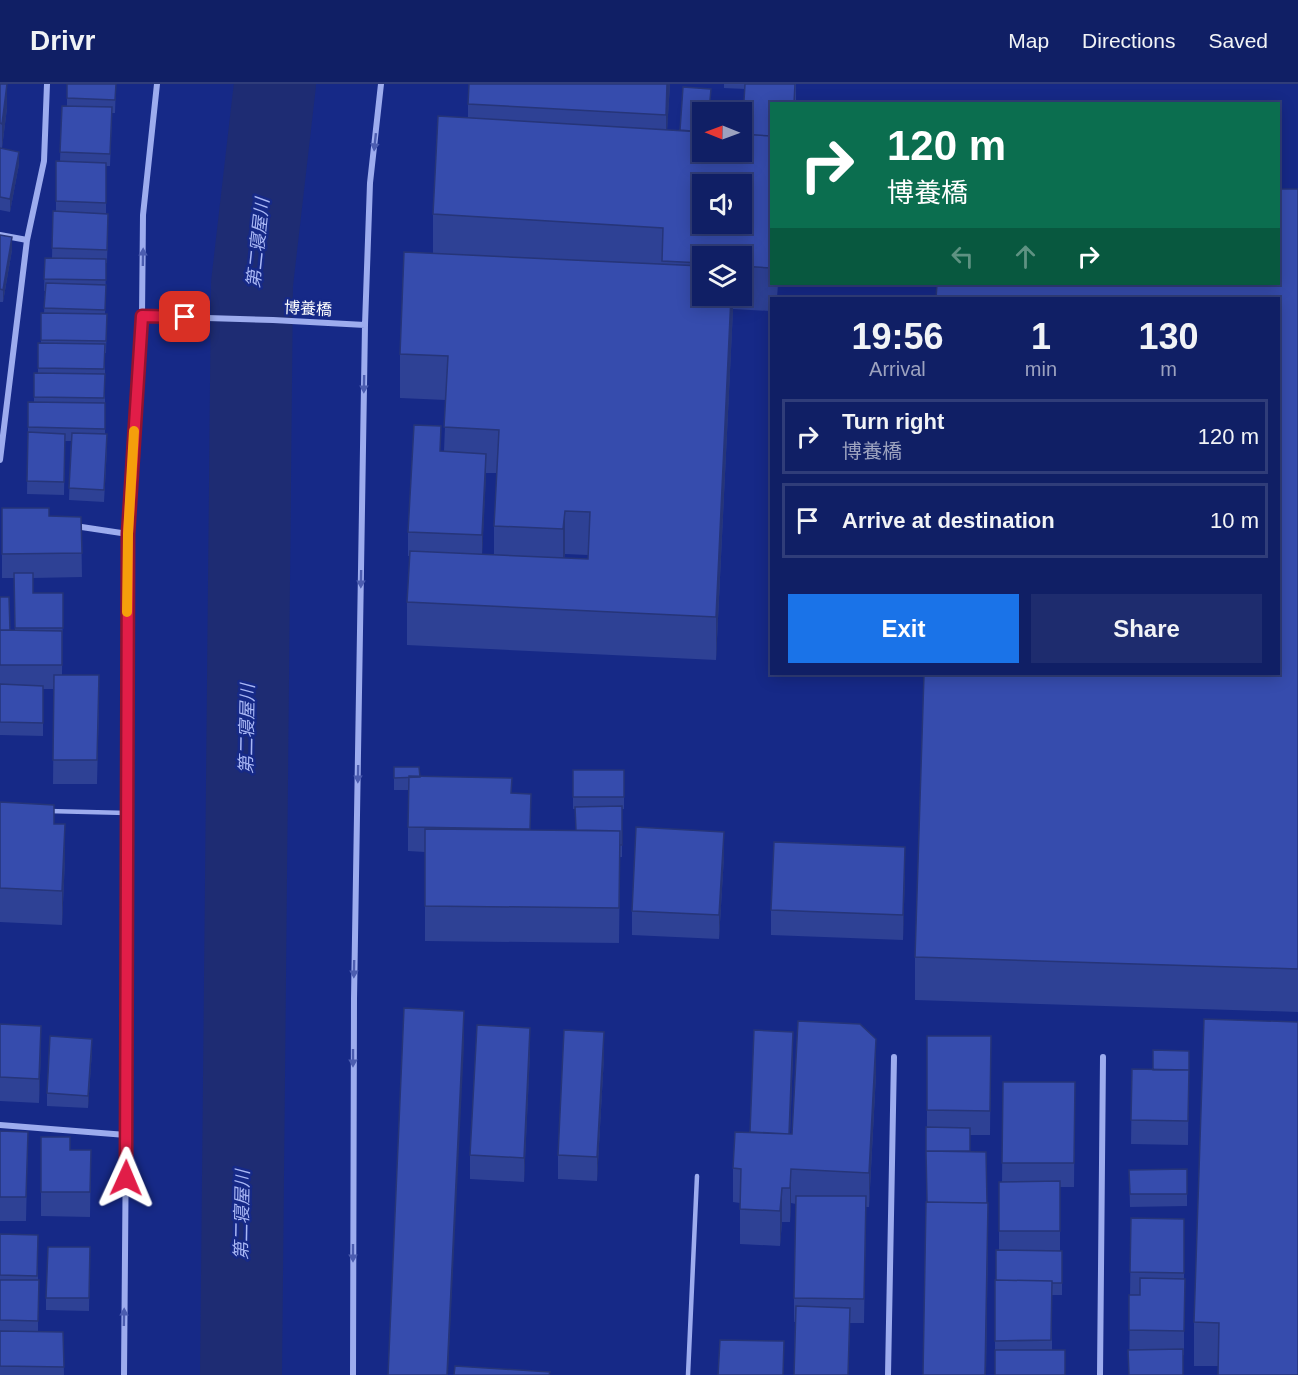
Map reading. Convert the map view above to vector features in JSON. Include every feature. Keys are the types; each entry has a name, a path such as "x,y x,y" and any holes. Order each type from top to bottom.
{"street":[{"path":"0,460 27,240 44,161 47,84"},
{"path":"124,1375 128,534 142,316 143,215 157,84"},
{"path":"353,1375 354,999 365,325 370,183 381,84"},
{"path":"0,236 27,240"},
{"name":"博養橋","path":"142,316 365,325"},
{"path":"70,526 128,534"},
{"path":"888,1375 894,1057"},
{"path":"1100,1375 1103,1058"},
{"path":"0,1125 126,1135"}],"lane":[{"path":"46,811 127,813"},
{"path":"687,1375 697,1176"}],"building":[{"path":"0,84 7,84 2,124 0,123"},
{"path":"67,84 116,84 115,100 67,98"},
{"path":"469,84 667,84 666,115 468,104"},
{"path":"745,84 795,84 794,102 770,102 770,136 752,135 752,102 744,102"},
{"path":"683,87 711,89 710,102 692,102 692,131 680,130"},
{"path":"62,106 112,107 110,154 60,152"},
{"path":"438,116 692,131 692,162 752,162 752,135 770,136 770,268 752,267 752,246 692,246 692,262 662,261 663,228 433,214"},
{"path":"0,148 19,152 10,199 0,197"},
{"path":"56,161 106,163 106,203 56,201"},
{"path":"1280,189 1298,189 1298,969 915,957 924,675 1280,675 1280,297 936,297 937,285 1280,285"},
{"path":"53,211 108,214 107,250 52,248"},
{"path":"0,235 12,237 3,290 0,289"},
{"path":"404,252 692,266 692,306 731,306 716,617 407,602 410,551 588,559 590,512 565,511 563,529 494,526 499,430 444,427 448,356 400,354"},
{"path":"45,258 106,259 106,280 44,279"},
{"path":"46,283 106,285 105,310 44,308"},
{"path":"41,313 107,314 106,341 41,340"},
{"path":"38,343 105,344 104,369 38,368"},
{"path":"34,373 105,374 104,398 34,397"},
{"path":"28,402 105,403 105,429 28,427"},
{"path":"414,425 441,426 440,451 486,454 482,535 408,532"},
{"path":"28,432 65,434 64,482 27,481"},
{"path":"72,433 107,434 104,490 69,488"},
{"path":"2,508 49,508 49,516 81,517 82,553 2,554"},
{"path":"14,573 33,573 33,593 63,593 63,628 15,628"},
{"path":"0,597 9,597 10,630 0,630"},
{"path":"0,630 62,631 62,665 0,665"},
{"path":"54,675 99,675 97,760 53,760"},
{"path":"0,684 43,686 43,723 0,722"},
{"path":"394,767 419,767 420,777 394,778"},
{"path":"573,770 624,770 624,797 573,797"},
{"path":"409,776 512,778 511,793 531,794 530,829 408,827"},
{"path":"0,802 54,805 54,824 65,824 62,891 0,888"},
{"path":"622,806 622,845 620,845 620,831 576,830 575,807"},
{"path":"636,827 724,832 719,915 632,911"},
{"path":"425,829 620,831 619,908 425,906"},
{"path":"774,842 905,847 903,915 771,910"},
{"path":"404,1008 464,1011 447,1375 388,1375"},
{"path":"1204,1019 1298,1022 1298,1375 1218,1375 1219,1323 1194,1322"},
{"path":"798,1021 860,1024 876,1039 869,1173 791,1169 790,1188 782,1188 780,1211 740,1209 741,1169 733,1168 735,1132 792,1134"},
{"path":"0,1024 41,1026 39,1079 0,1077"},
{"path":"477,1025 530,1028 524,1158 470,1155"},
{"path":"564,1030 604,1032 597,1157 558,1155"},
{"path":"754,1030 793,1032 789,1134 750,1132"},
{"path":"50,1036 92,1039 88,1096 47,1093"},
{"path":"927,1036 991,1036 990,1111 927,1110"},
{"path":"1153,1050 1189,1051 1189,1070 1153,1070"},
{"path":"1132,1069 1189,1070 1188,1121 1131,1120"},
{"path":"1003,1082 1075,1082 1074,1163 1002,1163"},
{"path":"926,1127 970,1128 970,1151 926,1151"},
{"path":"0,1131 28,1132 26,1197 0,1197"},
{"path":"41,1137 70,1137 70,1150 91,1150 90,1192 41,1192"},
{"path":"926,1151 986,1152 987,1203 927,1202"},
{"path":"1187,1169 1187,1194 1130,1194 1129,1170"},
{"path":"1060,1181 1060,1231 999,1231 999,1182"},
{"path":"796,1196 866,1196 864,1299 794,1298"},
{"path":"926,1202 988,1203 985,1375 923,1375"},
{"path":"1131,1218 1184,1219 1184,1273 1130,1272"},
{"path":"0,1234 38,1235 37,1276 0,1275"},
{"path":"48,1247 90,1247 89,1298 46,1298"},
{"path":"996,1250 1062,1251 1062,1283 996,1280"},
{"path":"1140,1278 1185,1279 1184,1331 1129,1330 1129,1295 1140,1295"},
{"path":"0,1280 39,1280 38,1321 0,1320"},
{"path":"995,1280 1052,1281 1051,1340 995,1341"},
{"path":"796,1306 850,1308 848,1375 794,1375"},
{"path":"0,1331 63,1332 64,1367 0,1366"},
{"path":"720,1340 784,1341 783,1375 718,1375"},
{"path":"1183,1349 1183,1375 1129,1375 1128,1350"},
{"path":"995,1350 1065,1350 1065,1375 995,1375"},
{"path":"455,1366 550,1372 549,1375 454,1375"}],"waterway":[{"name":"第二寝屋川","path":"241,1375 252,284 275,84"}],"slow traffic":[{"path":"127,612 128,534 134,431"}],"route":[{"path":"126,1178 128,534 142,316 185,317"}]}
